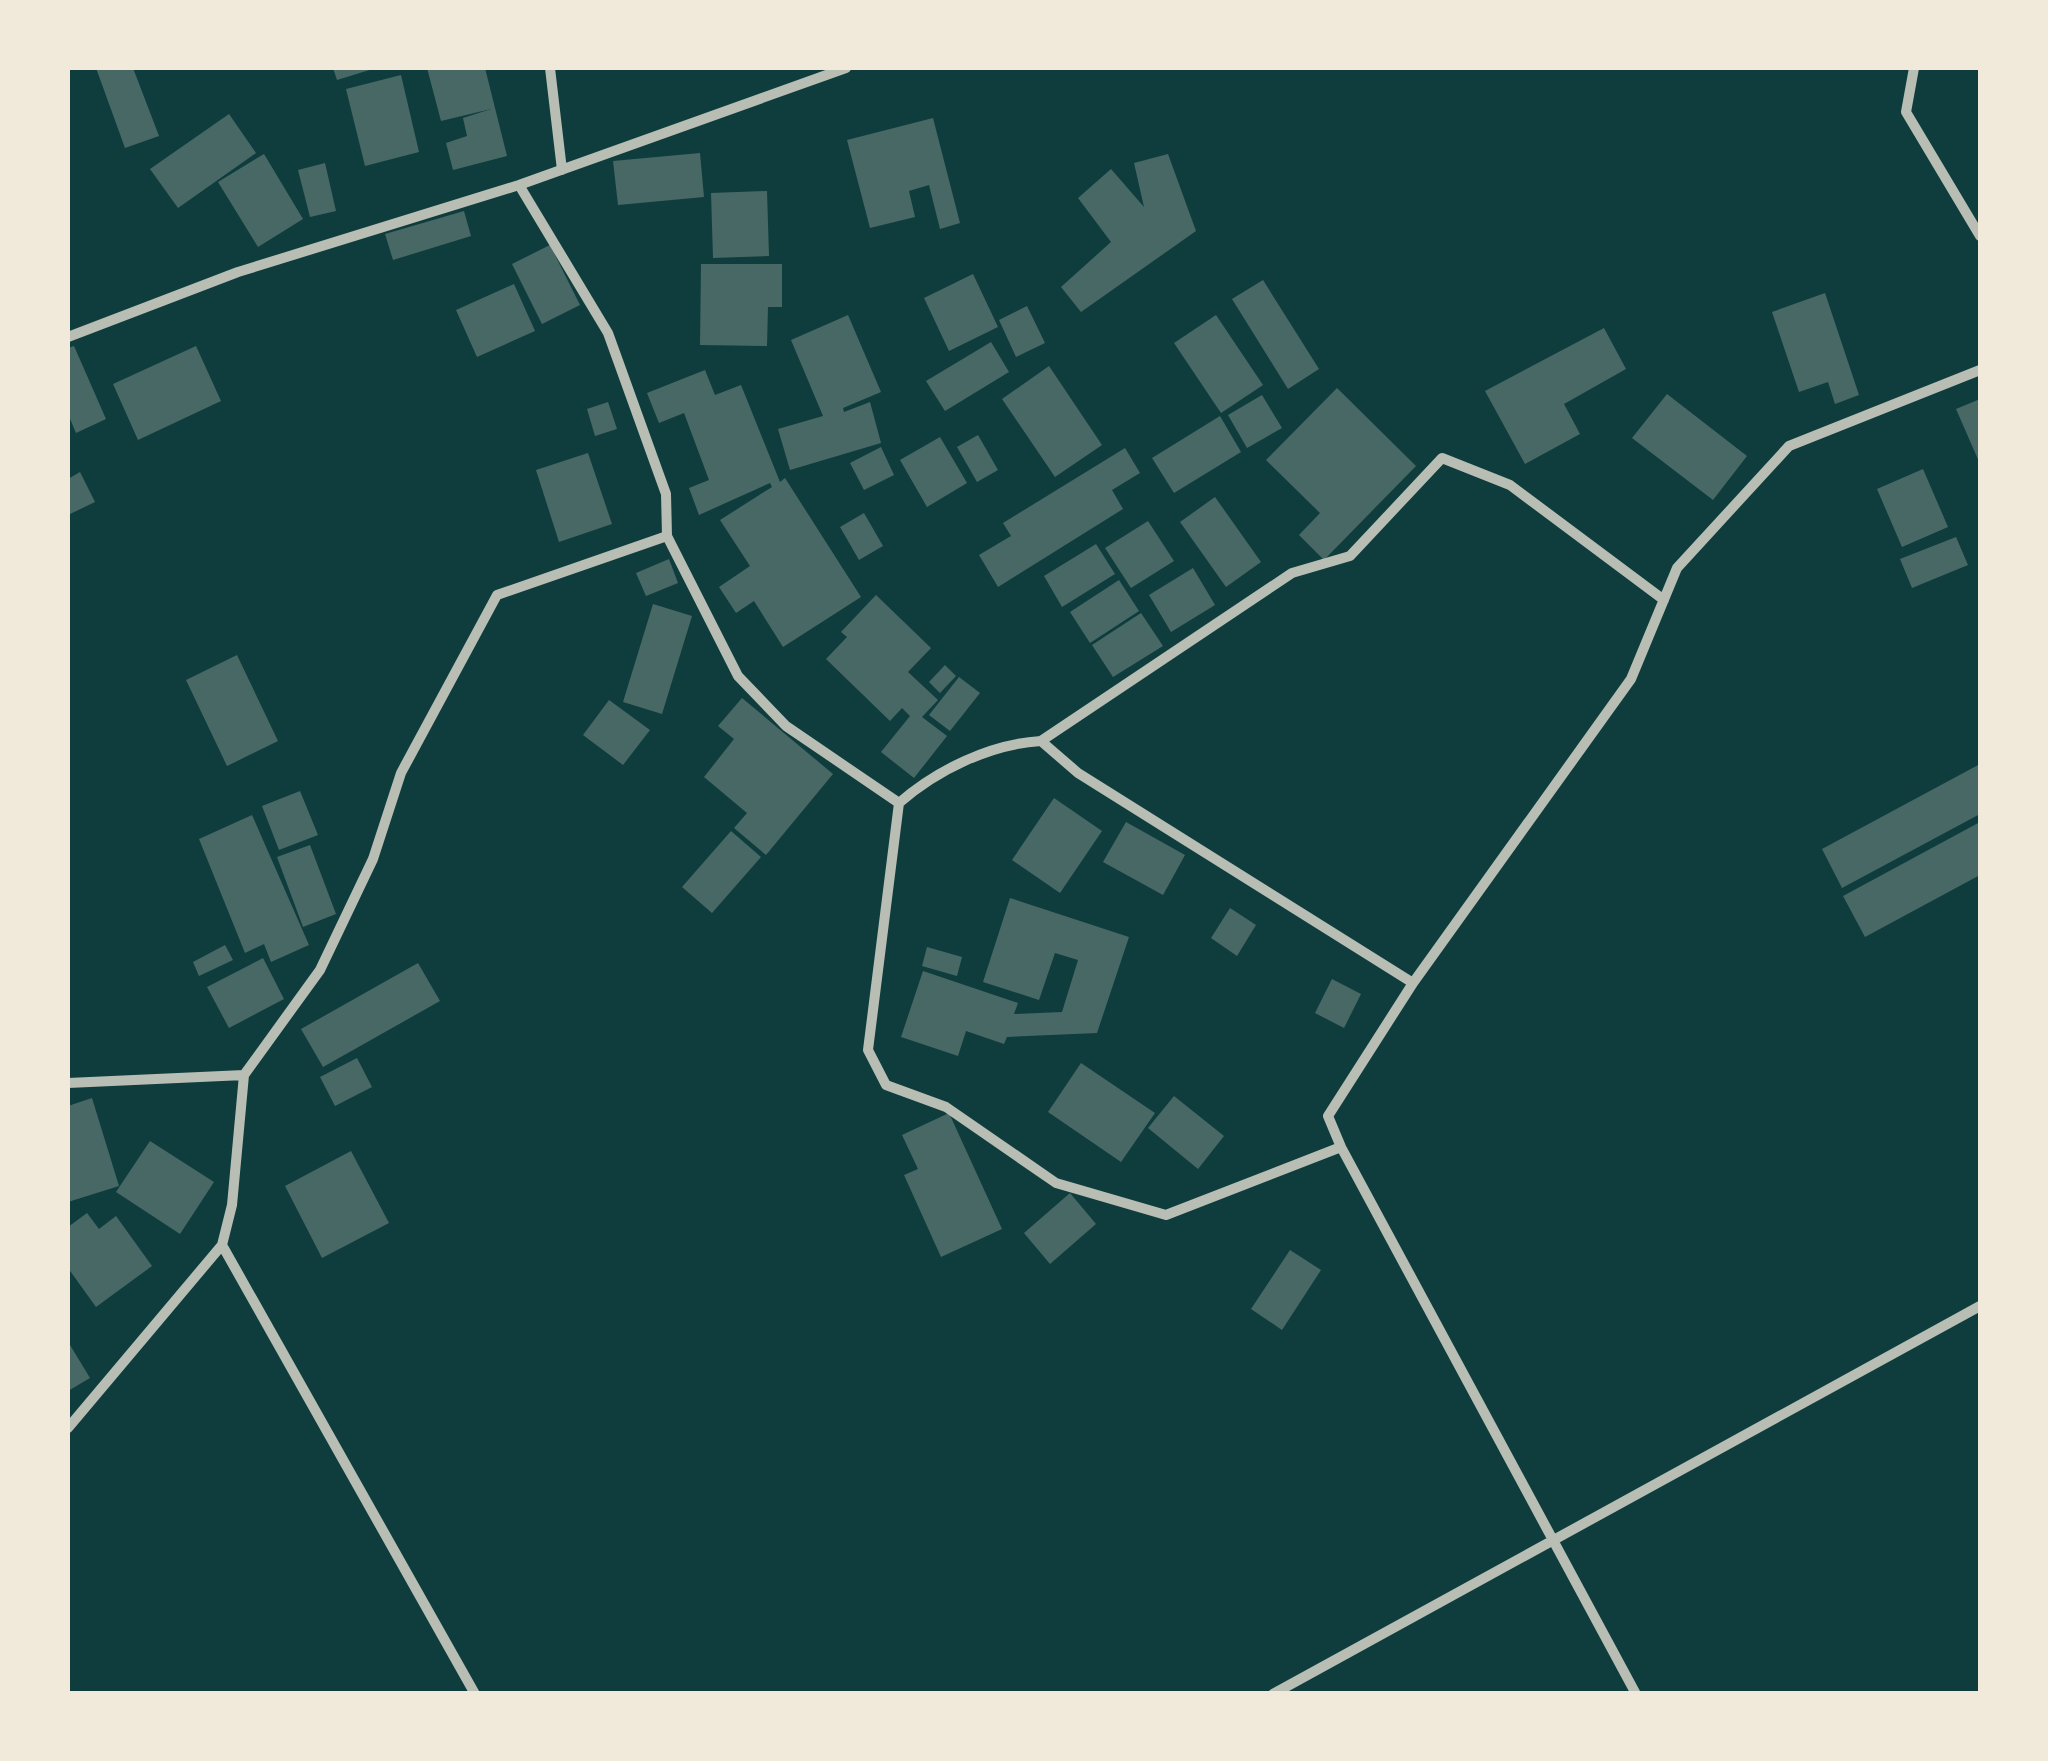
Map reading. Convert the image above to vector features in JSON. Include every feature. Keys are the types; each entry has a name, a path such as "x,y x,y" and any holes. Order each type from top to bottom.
{"street":[{"path":"550,68 562,170"},
{"path":"68,337 238,272 518,186 846,68"},
{"path":"1914,68 1906,112 1980,236"},
{"path":"518,186 608,332 666,494 666,536 738,676 786,726 899,803"},
{"path":"1636,1694 1341,1148 1328,1116 1414,983 1630,679 1676,568 1789,446 1980,370"},
{"path":"1341,1148 1166,1216 1056,1183 946,1107 886,1085 868,1050 899,803 926,780 1010,743 1041,741 1292,573 1350,556 1442,458 1510,484 1664,600"},
{"path":"68,1428 222,1245 232,1205 244,1076 320,970 373,858 401,773 497,595 666,536"},
{"path":"1041,741 1078,773 1414,983"},
{"path":"68,1083 244,1076"},
{"path":"222,1245 475,1694"},
{"path":"1273,1694 1980,1306"}],"building":[{"path":"96,68 133,68 159,136 125,148"},
{"path":"333,68 376,68 337,80"},
{"path":"427,68 485,68 507,156 453,170 446,143 467,136 463,118 491,109 441,121"},
{"path":"401,75 419,152 365,166 346,89"},
{"path":"229,114 256,153 178,208 150,169"},
{"path":"933,118 960,223 940,229 929,185 909,191 915,217 870,228 847,140"},
{"path":"700,153 704,197 618,205 613,161"},
{"path":"264,154 303,219 258,247 218,182"},
{"path":"1168,154 1196,231 1081,312 1061,287 1111,242 1078,198 1111,169 1144,207 1134,163"},
{"path":"325,163 336,211 310,217 298,170"},
{"path":"767,191 769,256 713,258 711,193"},
{"path":"464,211 471,236 393,260 385,234"},
{"path":"550,245 580,305 542,324 512,264"},
{"path":"701,264 782,264 782,307 768,307 767,346 700,345"},
{"path":"973,274 998,327 949,351 924,298"},
{"path":"1263,280 1319,369 1288,389 1232,299"},
{"path":"514,284 535,331 477,357 456,310"},
{"path":"1825,293 1859,395 1835,404 1828,382 1799,392 1772,312"},
{"path":"1027,306 1045,343 1016,357 999,320"},
{"path":"848,315 881,392 843,408 844,412 870,402 881,443 790,470 778,429 823,416 791,340"},
{"path":"1216,315 1263,385 1221,413 1174,343"},
{"path":"1604,328 1626,369 1564,404 1580,434 1525,464 1485,391"},
{"path":"991,342 1009,372 945,411 926,381"},
{"path":"74,346 106,419 76,433 68,414 68,348"},
{"path":"196,346 221,401 138,440 113,384"},
{"path":"1049,366 1102,445 1055,477 1002,399"},
{"path":"705,370 715,395 741,385 780,482 785,478 861,597 783,647 754,601 736,613 719,587 750,566 720,520 772,487 770,483 699,515 689,488 709,480 684,413 659,423 647,393"},
{"path":"1337,388 1416,466 1324,560 1299,535 1320,513 1266,460"},
{"path":"1667,394 1747,456 1713,500 1632,438"},
{"path":"1262,395 1282,428 1247,448 1228,415"},
{"path":"1980,399 1980,464 1956,409"},
{"path":"608,402 617,429 595,436 587,409"},
{"path":"1220,416 1241,452 1174,493 1152,458"},
{"path":"978,435 998,470 977,482 957,447"},
{"path":"940,437 967,483 927,507 900,460"},
{"path":"881,447 894,475 864,490 850,463"},
{"path":"1125,448 1140,473 1112,490 1123,509 998,587 979,555 1011,536 1003,523"},
{"path":"588,453 612,524 559,542 536,470"},
{"path":"1923,469 1948,527 1902,547 1877,489"},
{"path":"80,472 95,502 68,515 68,479"},
{"path":"1215,497 1261,562 1226,587 1180,522"},
{"path":"864,513 883,546 859,560 840,527"},
{"path":"1148,521 1174,561 1131,588 1105,548"},
{"path":"1956,537 1968,565 1912,588 1900,559"},
{"path":"1096,544 1115,574 1062,607 1044,576"},
{"path":"669,559 678,583 646,596 636,573"},
{"path":"1193,568 1215,605 1171,632 1149,595"},
{"path":"1119,580 1139,611 1090,643 1070,612"},
{"path":"876,595 931,648 908,672 938,700 922,717 947,736 914,778 881,752 910,716 902,708 890,721 826,659 847,637 841,632"},
{"path":"653,604 692,616 662,714 623,702"},
{"path":"1141,613 1163,646 1113,677 1092,645"},
{"path":"237,655 278,741 227,766 186,680"},
{"path":"945,665 956,676 940,693 929,682"},
{"path":"959,677 980,693 950,731 929,715"},
{"path":"742,698 833,774 766,855 734,828 747,813 704,777 734,739 718,726"},
{"path":"609,700 650,730 623,765 583,735"},
{"path":"1980,764 1980,814 1842,888 1822,849"},
{"path":"300,791 318,835 279,850 262,806"},
{"path":"1054,798 1102,831 1060,893 1012,860"},
{"path":"252,815 309,945 271,962 264,944 245,953 199,839"},
{"path":"1126,822 1185,855 1163,895 1103,862"},
{"path":"1980,822 1980,875 1865,937 1843,896"},
{"path":"731,831 761,857 712,913 682,887"},
{"path":"310,845 336,914 303,927 277,857"},
{"path":"1010,898 1129,937 1097,1033 1007,1037 1004,1044 966,1031 958,1056 901,1037 923,971 1018,1003 1014,1014 1062,1012 1078,960 1055,953 1039,1000 983,982"},
{"path":"1230,908 1256,925 1237,956 1211,938"},
{"path":"225,945 233,960 199,976 193,962"},
{"path":"927,947 962,957 957,976 922,966"},
{"path":"263,958 284,999 229,1028 207,987"},
{"path":"418,963 440,1001 323,1067 301,1029"},
{"path":"1332,979 1361,994 1344,1028 1315,1013"},
{"path":"357,1058 372,1087 335,1106 320,1077"},
{"path":"1081,1063 1155,1113 1121,1162 1048,1112"},
{"path":"1174,1096 1224,1136 1198,1169 1148,1128"},
{"path":"92,1098 119,1186 68,1202 68,1106"},
{"path":"949,1113 1002,1229 941,1257 904,1175 918,1169 902,1135"},
{"path":"150,1141 214,1182 180,1234 116,1192"},
{"path":"351,1151 389,1223 322,1258 285,1186"},
{"path":"1070,1193 1096,1224 1050,1264 1024,1233"},
{"path":"87,1213 99,1229 116,1216 152,1266 96,1307 68,1268 68,1227"},
{"path":"1290,1250 1321,1270 1282,1330 1251,1309"},
{"path":"68,1347 90,1378 68,1391"}]}
